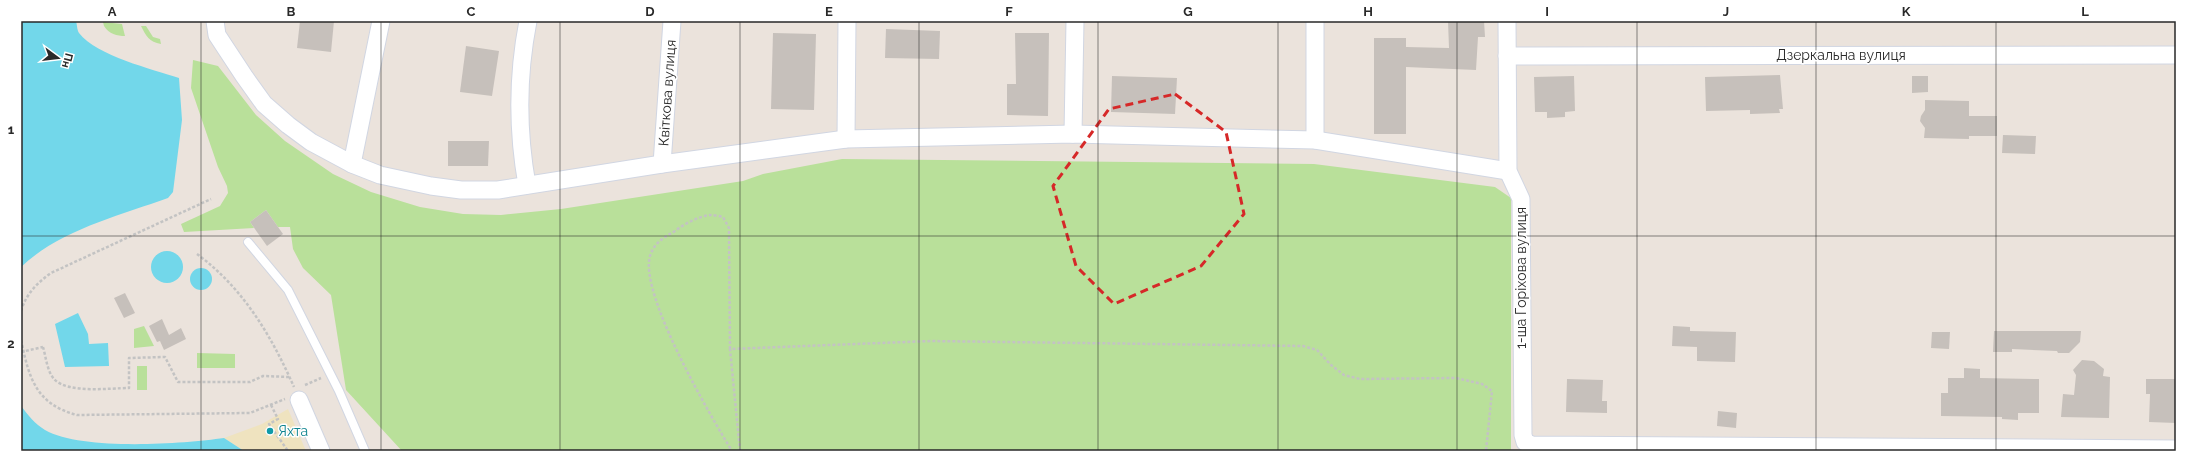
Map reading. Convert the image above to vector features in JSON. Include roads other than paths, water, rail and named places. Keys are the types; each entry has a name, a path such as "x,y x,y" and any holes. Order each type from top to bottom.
{"street":[{"path":"215,21 217,35 264,104 288,125 311,142 352,164 380,175 431,186 461,190 498,190 662,164 846,139 1073,134 1315,140 1508,171"},
{"path":"352,164 381,21"},
{"path":"527,185 520,146 519,110 520,76 528,21"},
{"name":"Квіткова вулиця","path":"662,164 672,21"},
{"path":"846,139 847,21"},
{"path":"1073,134 1075,21"},
{"path":"1315,21 1315,140"},
{"name":"1-ша Горіхова вулиця","path":"1507,21 1508,171 1521,199 1522,435 1525,442 1532,445 2176,449"},
{"name":"Дзеркальна вулиця","path":"1507,56 2176,55"},
{"path":"296,395 321,451"}],"lane":[{"path":"248,242 288,290 339,391 365,451"}],"water":[{"path":"21,21 76,21 79,33 87,41 98,48 126,61 179,78 182,120 173,192 168,198 90,225 53,243 36,254 21,267"},
{"path":"164,251 170,251 179,255 183,267 179,279 170,283 164,283 155,279 151,270 151,264 155,255"},
{"path":"201,268 209,271 212,279 209,287 201,290 193,287 190,279 193,271"},
{"path":"78,313 88,334 89,344 108,343 109,366 65,367 55,324"},
{"path":"21,406 41,428 62,437 83,441 133,444 159,444 224,438 244,451 21,451"}],"place":[{"name":"Яхта","path":"270,431"}]}
